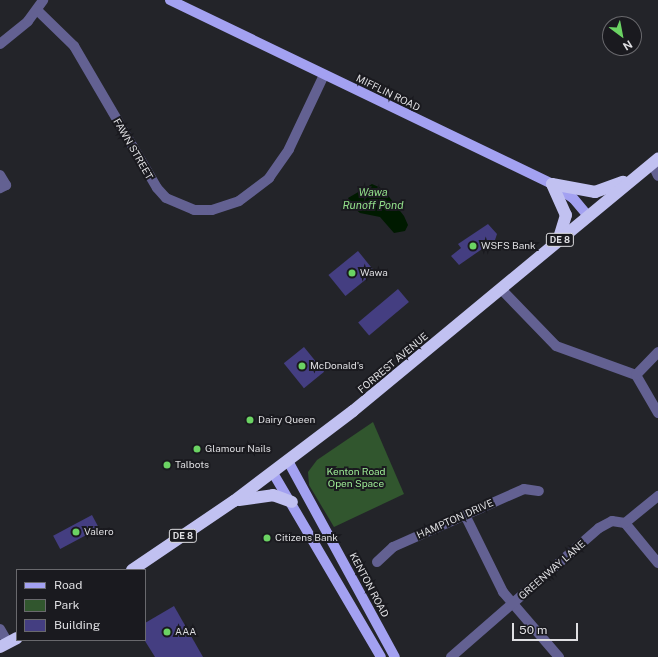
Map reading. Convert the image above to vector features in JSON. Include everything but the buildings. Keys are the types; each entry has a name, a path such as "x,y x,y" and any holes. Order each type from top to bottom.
{"highway":[{"name":"FORREST AVENUE","path":"134,569 234,502 273,473 501,289 655,161"},
{"path":"552,184 595,192 638,174"},
{"path":"552,184 566,214 564,229 554,245"},
{"path":"234,502 273,495 292,502"}],"main road":[{"name":"MIFFLIN ROAD","path":"170,0 552,184 573,198 588,216"},
{"name":"KENTON ROAD","path":"288,461 395,657"},
{"path":"273,473 292,502 381,657"}],"street":[{"path":"0,44 37,10 43,0"},
{"name":"FAWN STREET","path":"37,10 74,46 157,188 166,198 194,210 233,204 269,178 289,150 324,75"},
{"path":"655,161 658,176"},
{"path":"0,175 6,185 0,188"},
{"path":"501,289 556,346 636,375 658,413"},
{"path":"636,375 658,352"},
{"name":"HAMPTON DRIVE","path":"377,562 393,547 465,515 524,489 538,491"},
{"path":"658,496 625,523 658,563"},
{"path":"465,515 487,564 512,604 559,657"},
{"name":"GREENWAY LANE","path":"451,657 599,528 612,521 625,523"},
{"path":"0,629 8,642"}],"green space":[{"name":"Kenton Road Open Space","path":"373,422 404,494 334,527 309,485 308,472 317,460"}],"water":[{"name":"Wawa Runoff Pond","path":"372,184 383,189 404,216 408,225 405,231 394,233 380,217 360,213 353,207 348,198"}],"place":[{"name":"WSFS Bank","path":"473,246"},
{"name":"Wawa","path":"352,273"},
{"name":"McDonald's","path":"302,366"},
{"name":"Dairy Queen","path":"250,420"},
{"name":"Glamour Nails","path":"197,449"},
{"name":"Talbots","path":"167,465"},
{"name":"Valero","path":"76,532"},
{"name":"Citizens Bank","path":"267,538"},
{"name":"AAA","path":"167,632"}]}
